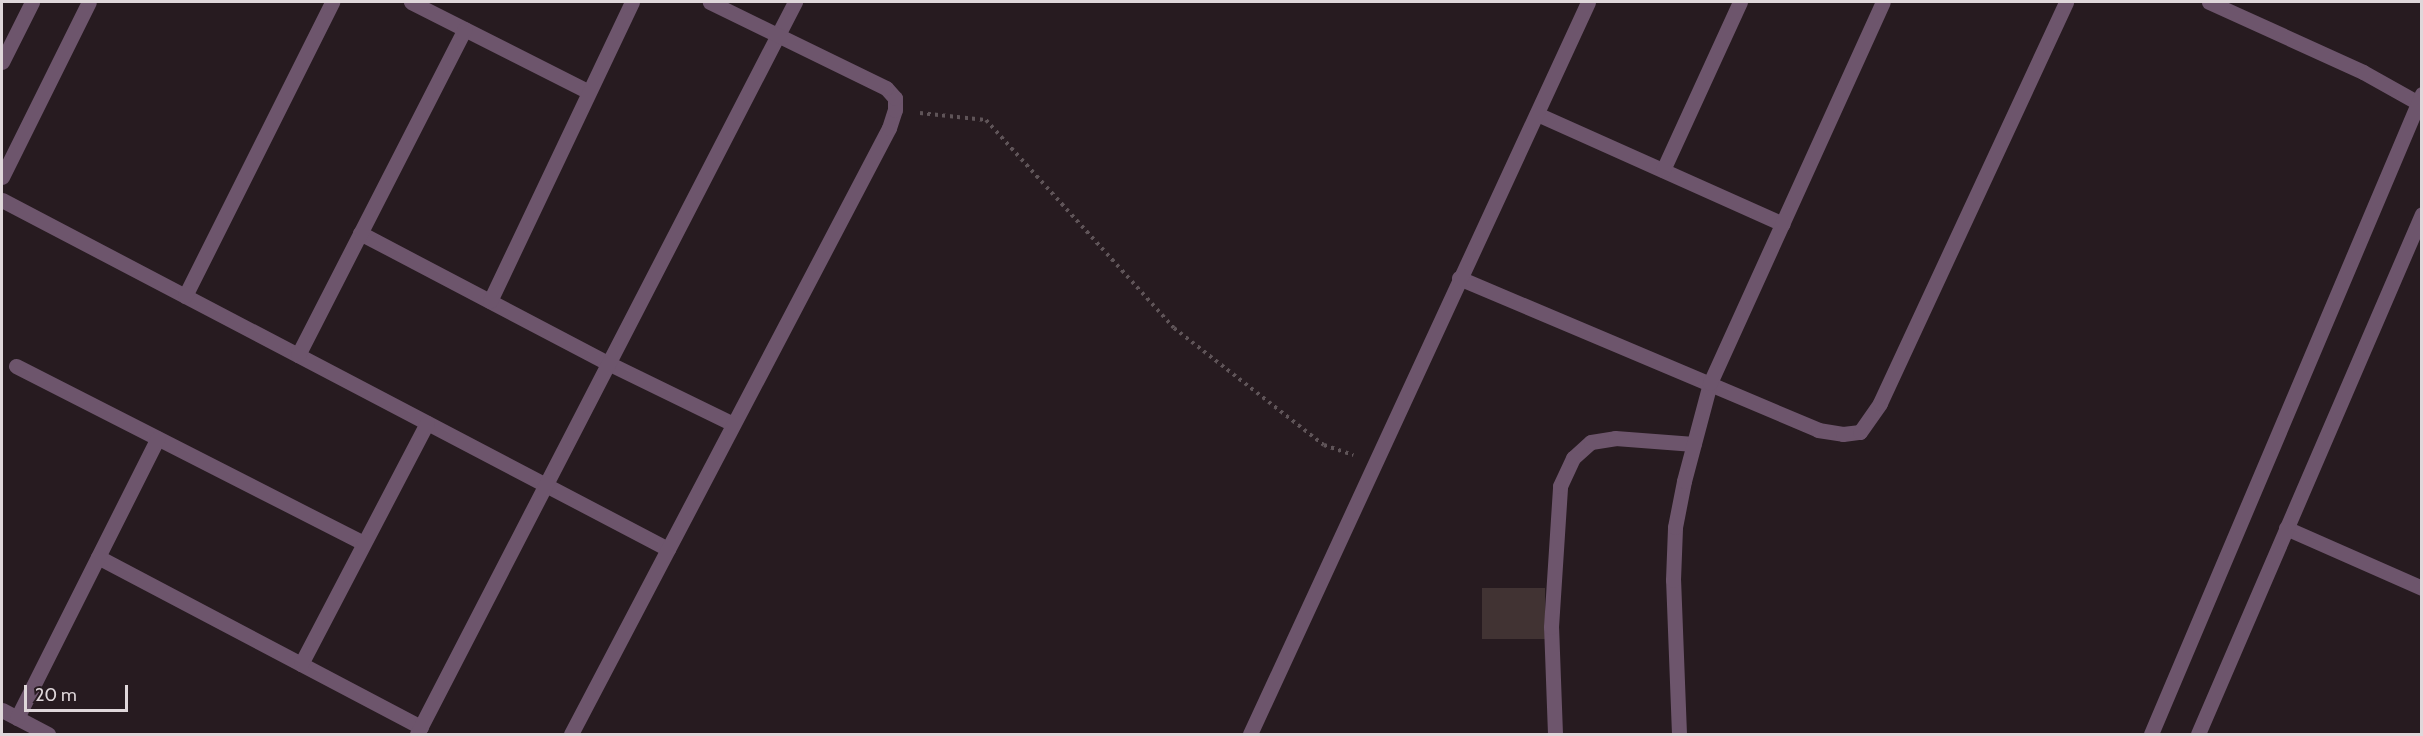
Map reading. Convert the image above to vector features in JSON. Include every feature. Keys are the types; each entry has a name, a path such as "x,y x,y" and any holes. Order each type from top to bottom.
{"street":[{"path":"2,62 32,2"},
{"path":"2,177 89,2"},
{"path":"185,296 333,2"},
{"path":"411,2 589,92"},
{"path":"490,301 632,2"},
{"path":"571,735 889,128 895,111 895,98 886,88 710,2"},
{"path":"98,558 301,664 419,731 795,2"},
{"path":"1250,735 1587,2"},
{"path":"1663,170 1740,2"},
{"path":"1679,735 1673,580 1675,527 1710,383 1883,2"},
{"path":"1459,278 1818,430 1843,434 1860,432 1880,403 2066,2"},
{"path":"2151,735 2420,101 2363,72 2209,2"},
{"path":"298,355 465,29"},
{"path":"1537,114 1783,224"},
{"path":"2,200 668,549"},
{"path":"2198,735 2421,214"},
{"path":"360,233 733,424"},
{"path":"16,366 364,543"},
{"path":"301,664 427,423"},
{"path":"16,718 158,438"},
{"path":"1555,735 1551,627 1560,486 1573,458 1592,442 1615,438 1694,444"},
{"path":"2286,528 2421,588"},
{"path":"2,710 48,735"}],"path":[{"path":"895,111 986,120 1174,328 1324,445 1375,464"}],"building":[{"path":"1482,588 1545,588 1545,639 1482,639"}]}
